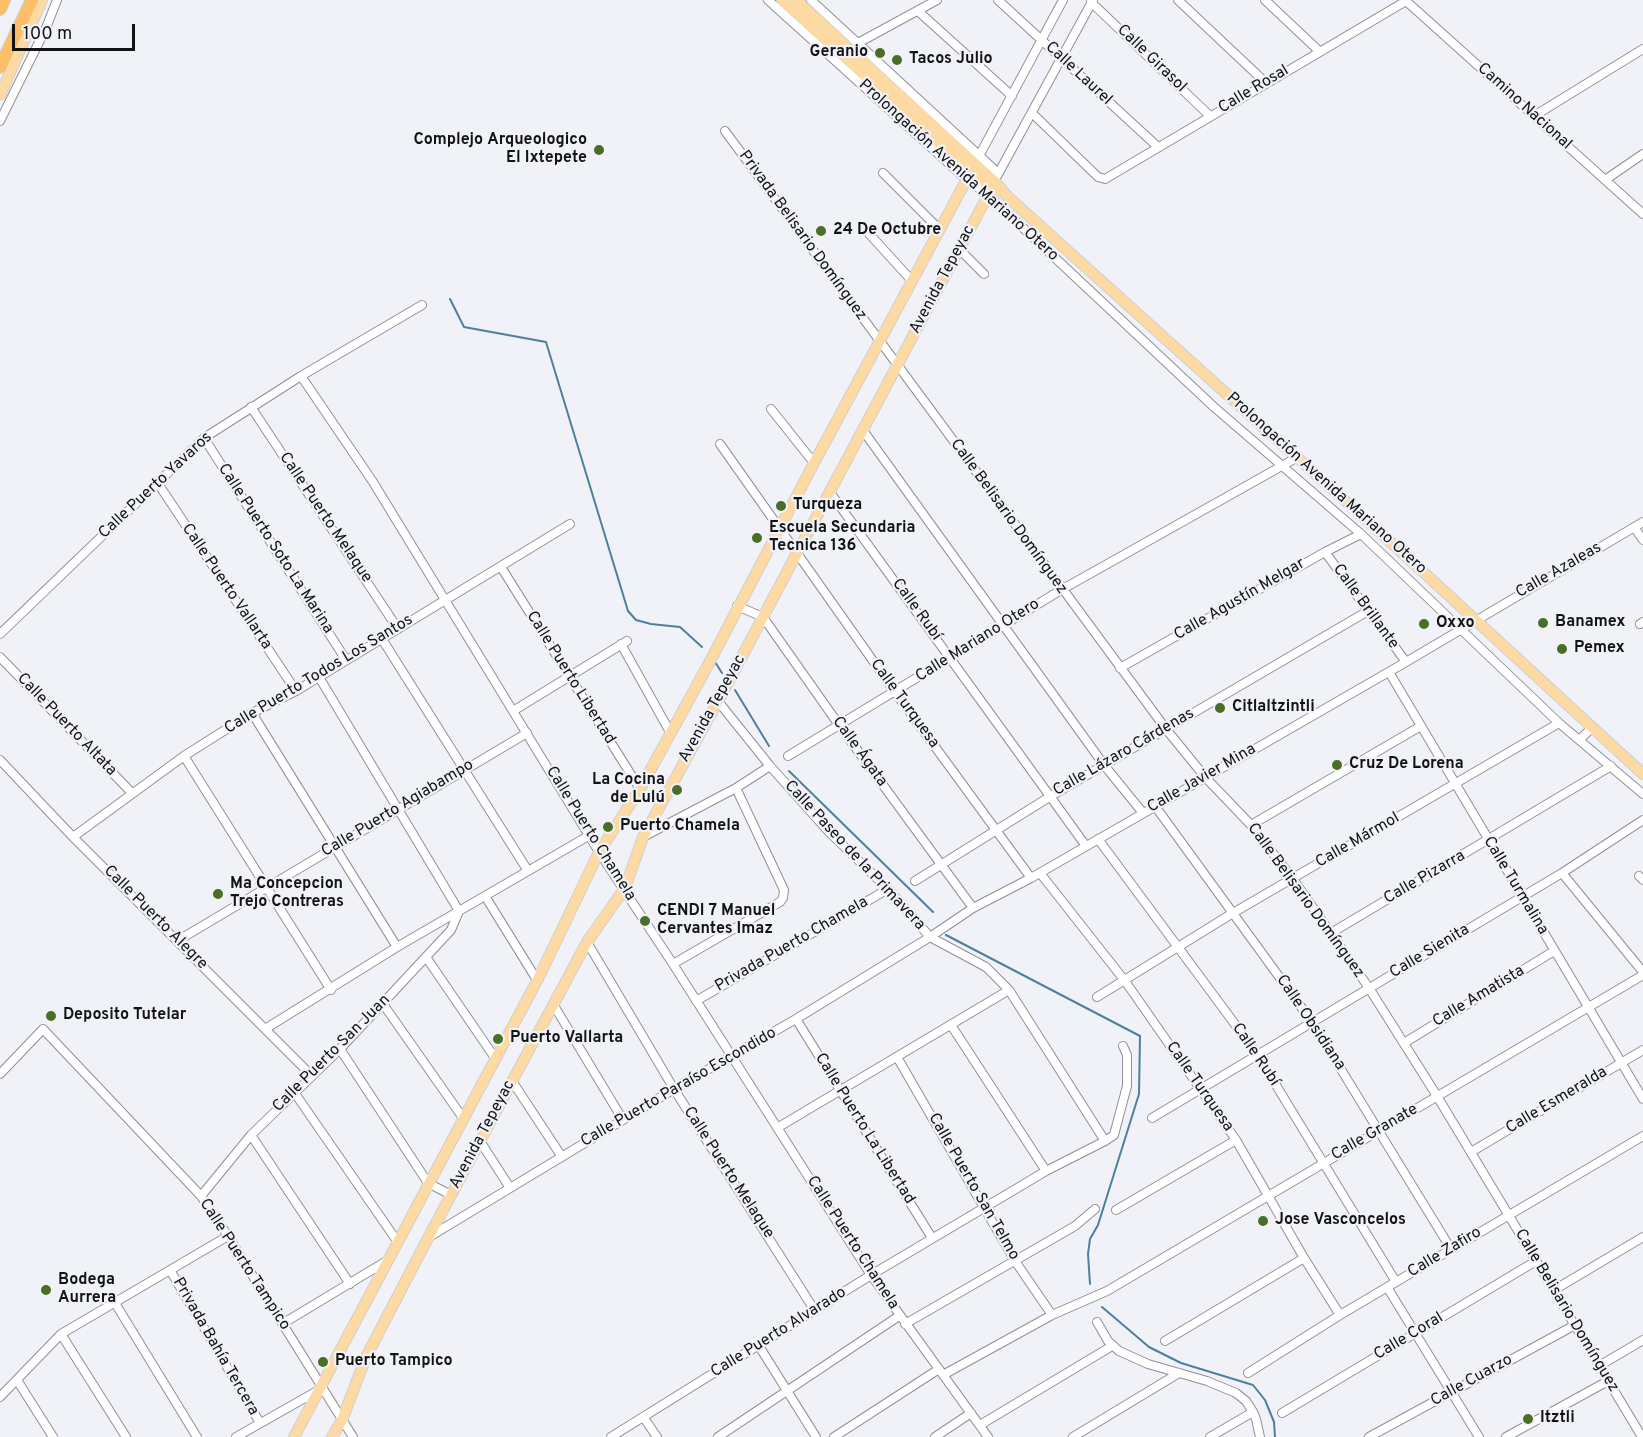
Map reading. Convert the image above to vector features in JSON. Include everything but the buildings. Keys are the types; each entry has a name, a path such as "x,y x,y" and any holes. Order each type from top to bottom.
{"highway":[{"path":"0,9 4,0"},
{"path":"0,67 32,0"}],"main road":[{"path":"0,95 42,0"},
{"name":"Prolongación Avenida Mariano Otero","path":"782,0 1008,196 1643,774"},
{"name":"Prolongación Avenida Mariano Otero","path":"796,0 973,168"},
{"name":"Avenida Tepeyac","path":"294,1437 537,980 599,852 640,789 708,665 737,606 973,168"},
{"name":"Avenida Tepeyac","path":"332,1437 342,1420 366,1357 428,1238 587,942 625,888 643,837 993,185"}],"street":[{"path":"0,121 42,37 57,0"},
{"name":"Prolongación Avenida Mariano Otero","path":"768,0 993,185 1214,407 1361,534 1559,723 1643,794"},
{"name":"Prolongación Avenida Mariano Otero","path":"811,0 858,44 973,168"},
{"path":"858,44 937,0"},
{"name":"Calle Laurel","path":"998,0 1158,147"},
{"name":"Avenida Tepeyac","path":"973,168 1063,0"},
{"path":"1178,0 1266,83"},
{"path":"1265,0 1319,51"},
{"name":"Avenida Tepeyac","path":"993,185 1092,1"},
{"name":"Calle Girasol","path":"1092,1 1210,116"},
{"name":"Calle Rosal","path":"1032,113 1103,180 1405,1"},
{"name":"Camino Nacional","path":"1405,1 1643,214"},
{"path":"918,11 1012,96"},
{"path":"1534,116 1643,49"},
{"name":"Privada Belisario Domínguez","path":"725,131 879,342"},
{"path":"1605,180 1643,154"},
{"path":"884,173 940,230"},
{"path":"864,227 912,281"},
{"path":"959,249 984,274"},
{"name":"Calle Puerto Yavaros","path":"0,634 204,438 301,376 422,305"},
{"name":"Calle Belisario Domínguez","path":"879,342 1166,729 1205,777 1251,825 1331,933 1369,988 1437,1096 1641,1436"},
{"name":"Calle Puerto Chamela","path":"301,376 373,482 447,599 599,852 674,964 871,1275 988,1437"},
{"name":"Calle Puerto Melaque","path":"251,407 398,629"},
{"path":"771,409 814,462"},
{"path":"862,429 1104,765 1143,813"},
{"name":"Calle Puerto Soto La Marina","path":"204,438 346,660"},
{"name":"Calle Turquesa","path":"720,444 895,692 1031,878"},
{"name":"Calle Mariano Otero","path":"788,756 1061,590 1296,458"},
{"name":"Calle Puerto Vallarta","path":"157,482 296,692"},
{"name":"Calle Rubí","path":"829,491 1086,846"},
{"name":"Calle Azaleas","path":"1476,620 1643,522"},
{"name":"Calle Puerto Todos Los Santos","path":"73,837 184,756 252,713 296,692 570,524"},
{"path":"1634,527 1643,540"},
{"name":"Calle Agustín Melgar","path":"1120,668 1361,534"},
{"name":"Calle Brillante","path":"1325,552 1406,662"},
{"name":"Calle Puerto Libertad","path":"501,567 640,789"},
{"path":"737,606 763,617"},
{"name":"Calle Lázaro Cárdenas","path":"915,881 1051,796 1368,611"},
{"name":"Calle Ágata","path":"763,617 973,908"},
{"name":"Calle Javier Mina","path":"930,937 973,908 1040,873 1476,620"},
{"path":"382,639 528,871"},
{"path":"513,711 624,643 670,732"},
{"name":"Calle Puerto Altata","path":"0,657 132,793"},
{"name":"Calle Turmalina","path":"1389,672 1643,1099"},
{"path":"319,677 459,911"},
{"name":"Calle Paseo de la Primavera","path":"717,700 770,766 828,831 888,889 930,937 986,967 1009,990 1105,1142"},
{"path":"252,713 397,947"},
{"name":"Calle Mármol","path":"1097,997 1233,913 1559,723"},
{"path":"1251,825 1421,726"},
{"path":"1580,740 1592,728"},
{"name":"Calle Puerto Agiabampo","path":"177,941 527,733"},
{"path":"184,756 331,990"},
{"name":"Calle Puerto Alegre","path":"0,760 73,837 311,1075"},
{"path":"643,837 736,788 770,766"},
{"name":"Calle Pizarra","path":"1331,933 1611,766"},
{"path":"674,964 780,902 783,898 784,890 736,788"},
{"name":"Calle Obsidiana","path":"1155,806 1312,1022 1451,1249"},
{"name":"Calle Sienita","path":"1152,1118 1562,873 1643,820"},
{"path":"265,1029 397,947 590,835"},
{"name":"Calle Rubí","path":"1098,839 1257,1054 1396,1282"},
{"name":"Calle Turquesa","path":"1040,873 1125,981 1236,1140 1304,1258 1340,1315"},
{"path":"1562,873 1643,973"},
{"name":"Privada Puerto Chamela","path":"696,1001 888,889"},
{"path":"485,896 537,980"},
{"name":"Calle Puerto San Juan","path":"201,1196 251,1136 340,1049 451,930 459,911"},
{"name":"Calle Puerto Paraíso Escondido","path":"428,1238 930,937"},
{"name":"Calle Puerto Melaque","path":"587,942 674,1089 815,1311"},
{"name":"Calle Amatista","path":"1404,1043 1554,951"},
{"path":"426,957 495,1058"},
{"name":"Calle Granate","path":"834,1437 941,1372 1052,1315 1107,1291 1588,1008 1643,973"},
{"path":"777,1128 1009,990"},
{"path":"383,1004 463,1118"},
{"path":"553,1004 623,1120"},
{"name":"Calle Puerto La Libertad","path":"796,1019 932,1238"},
{"path":"951,1025 1046,1171"},
{"name":"Calle Puerto Tampico","path":"0,1074 43,1029 201,1196 353,1437"},
{"path":"1105,1142 1117,1130 1127,1086 1127,1055 1123,1046"},
{"path":"340,1049 428,1183 451,1195"},
{"name":"Calle Esmeralda","path":"1470,1152 1643,1050"},
{"name":"Calle Puerto San Telmo","path":"897,1057 1015,1261 1052,1315"},
{"path":"512,1082 562,1157"},
{"path":"294,1092 397,1241"},
{"path":"251,1136 350,1284"},
{"name":"Calle Zafiro","path":"1248,1373 1340,1315 1643,1136"},
{"path":"1116,1210 1236,1140"},
{"path":"480,1141 510,1188"},
{"name":"Calle Puerto Alvarado","path":"611,1437 932,1238 1046,1171 1105,1142"},
{"path":"718,1437 787,1390 902,1320 1015,1261 1075,1226 1095,1209"},
{"path":"0,1397 61,1334 228,1236"},
{"path":"1554,1290 1643,1238"},
{"path":"1165,1341 1304,1258"},
{"name":"Calle Coral","path":"1282,1413 1536,1261"},
{"path":"282,1324 386,1262"},
{"name":"Privada Bahía Tercera","path":"170,1270 260,1423"},
{"path":"1387,1287 1479,1437"},
{"path":"115,1303 197,1437"},
{"path":"1097,1322 1113,1347 1148,1364 1229,1389 1246,1401 1257,1419 1260,1437"},
{"name":"Calle Cuarzo","path":"1369,1437 1575,1325"},
{"path":"61,1334 126,1437"},
{"path":"1599,1366 1643,1340"},
{"path":"759,1346 816,1437"},
{"path":"980,1425 1113,1347"},
{"path":"1073,1437 1179,1374"},
{"path":"17,1380 53,1437"},
{"path":"1506,1437 1608,1381"},
{"path":"236,1437 321,1388"},
{"path":"1210,1437 1253,1412"},
{"path":"935,1437 971,1413"},
{"path":"644,1418 657,1437"}],"waterway":[{"path":"450,299 464,327 546,342 628,611 636,620 680,627 702,647"},
{"path":"715,662 722,673"},
{"path":"735,690 769,746"},
{"path":"789,771 933,912"},
{"path":"946,935 1140,1036 1139,1094 1098,1225 1090,1239 1088,1254 1090,1284"},
{"path":"1102,1307 1149,1347 1181,1363 1253,1385 1265,1400 1274,1422 1275,1437"}],"place":[{"name":"Geranio","path":"880,53"},
{"name":"Tacos Julio","path":"897,60"},
{"name":"Complejo Arqueologico El Ixtepete","path":"599,150"},
{"name":"24 De Octubre","path":"821,231"},
{"name":"Turqueza","path":"781,506"},
{"name":"Escuela Secundaria Tecnica 136","path":"757,538"},
{"name":"Banamex","path":"1543,623"},
{"name":"Oxxo","path":"1424,624"},
{"name":"Pemex","path":"1562,649"},
{"name":"Citlaltzintli","path":"1220,708"},
{"name":"Cruz De Lorena","path":"1337,765"},
{"name":"La Cocina de Lulú","path":"677,790"},
{"name":"Puerto Chamela","path":"608,827"},
{"name":"Ma Concepcion Trejo Contreras","path":"218,894"},
{"name":"CENDI 7 Manuel Cervantes Imaz","path":"645,921"},
{"name":"Deposito Tutelar","path":"51,1016"},
{"name":"Puerto Vallarta","path":"498,1039"},
{"name":"Jose Vasconcelos","path":"1263,1221"},
{"name":"Bodega Aurrera","path":"46,1290"},
{"name":"Puerto Tampico","path":"323,1362"},
{"name":"Itztli","path":"1528,1419"}]}
